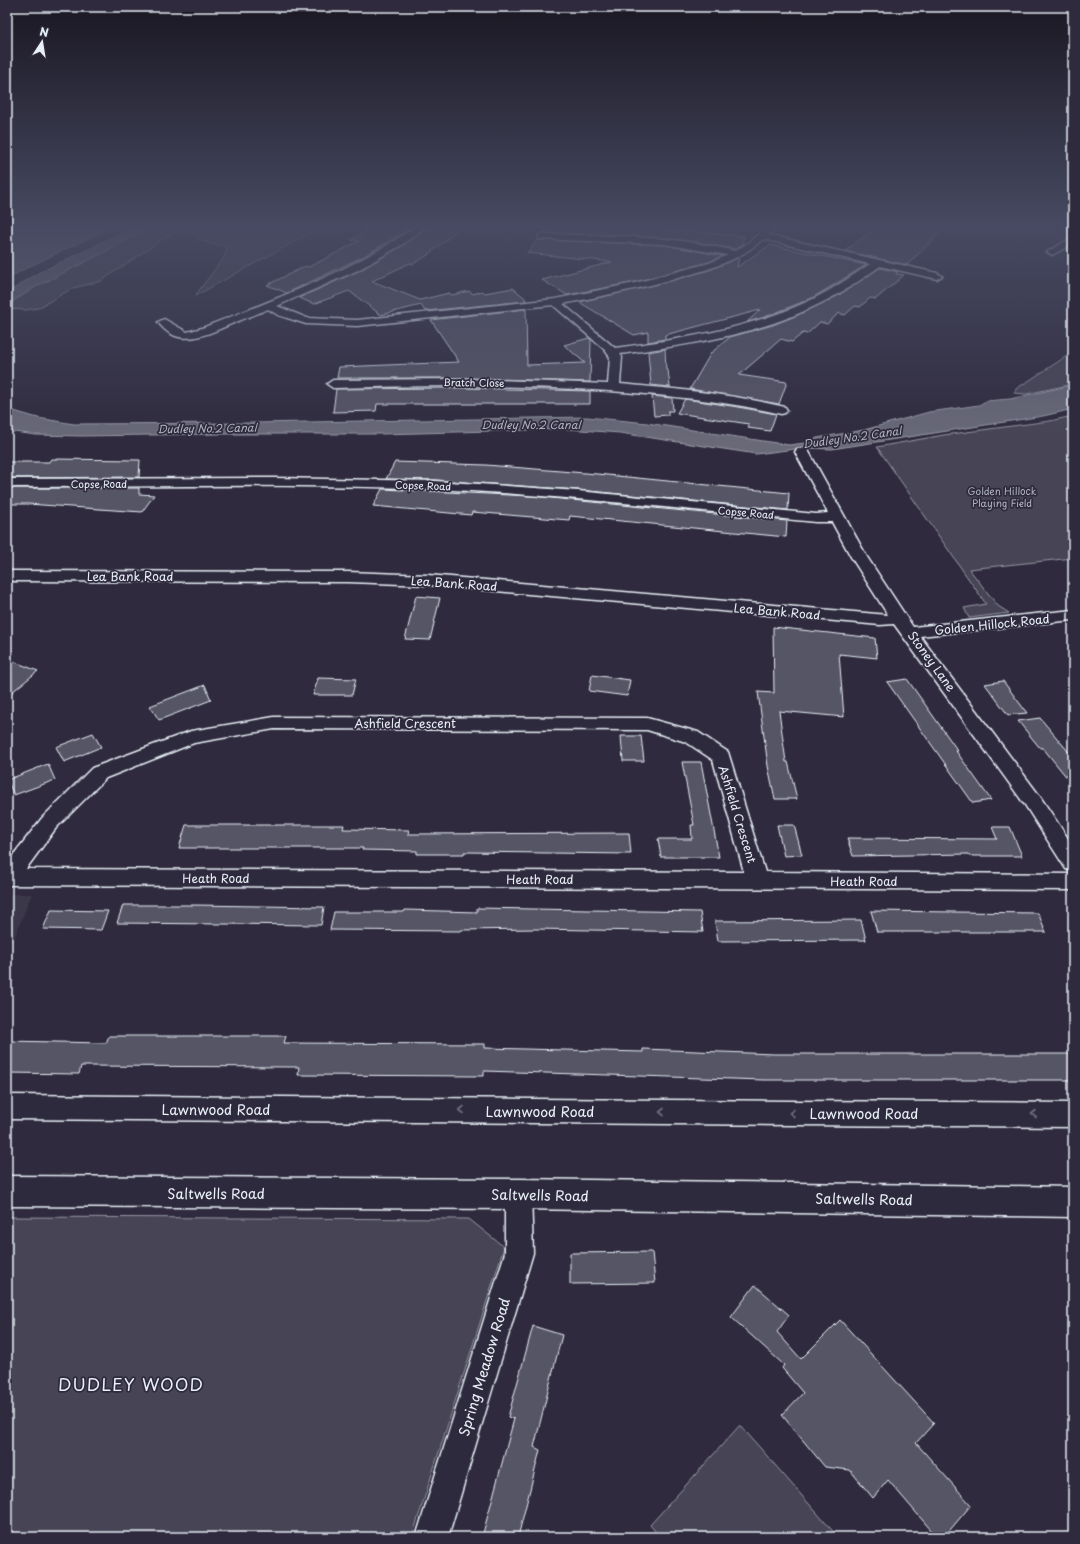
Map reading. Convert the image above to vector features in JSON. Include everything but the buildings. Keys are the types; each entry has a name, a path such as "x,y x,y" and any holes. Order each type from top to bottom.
{"street":[{"path":"164,322 178,332 192,335 285,299"},
{"path":"270,306 282,313 306,320 357,323 555,302 569,299"},
{"path":"613,352 711,337 790,314 822,299"},
{"path":"555,302 613,352 617,363 614,388"},
{"name":"Bratch Close","path":"333,384 350,389 465,382 614,388 760,399 781,410"},
{"name":"Stoney Lane","path":"802,452 859,557 899,619 911,632 1032,800 1073,863"},
{"name":"Copse Road","path":"7,483 366,483 434,485 499,489 816,518 837,517"},
{"name":"Lea Bank Road","path":"7,576 340,577 428,580 880,620 899,619"},
{"name":"Golden Hillock Road","path":"911,632 1073,615"},
{"name":"Ashfield Crescent","path":"7,877 49,823 98,773 191,736 274,723 647,724 692,737 721,757 757,880"},
{"name":"Heath Road","path":"7,877 1073,882"},
{"name":"Lawnwood Road","path":"7,1107 1073,1115"},
{"name":"Saltwells Road","path":"7,1191 518,1194 1073,1202"},
{"name":"Spring Meadow Road","path":"432,1537 519,1253 518,1194"}],"shaded area":[{"path":"7,894 32,894 7,956"}],"green space":[{"path":"16,299 54,299 38,308 26,310 7,309 7,305"},
{"path":"1073,352 1073,384 1026,394 1014,393 1016,389"},
{"name":"Golden Hillock Playing Field","path":"1073,416 1073,558 969,569 998,606 1009,613 969,618 964,608 986,604 877,447 944,435 1050,421"},
{"path":"7,1217 469,1219 504,1247 412,1537 7,1537"},
{"path":"740,1425 838,1537 660,1537 650,1525"}],"water":[{"path":"7,299 16,299 7,305"},
{"name":"Dudley No.2 Canal","path":"1073,385 1073,409 1043,416 832,449 803,448 756,454 620,433 567,429 381,434 81,436 36,435 7,431 7,409 38,418 74,424 253,423 587,417 647,423 789,445 805,443 817,438 864,430 929,412 979,405 986,401 1010,399"}],"district":[{"name":"DUDLEY WOOD","path":"131,1384"}]}
